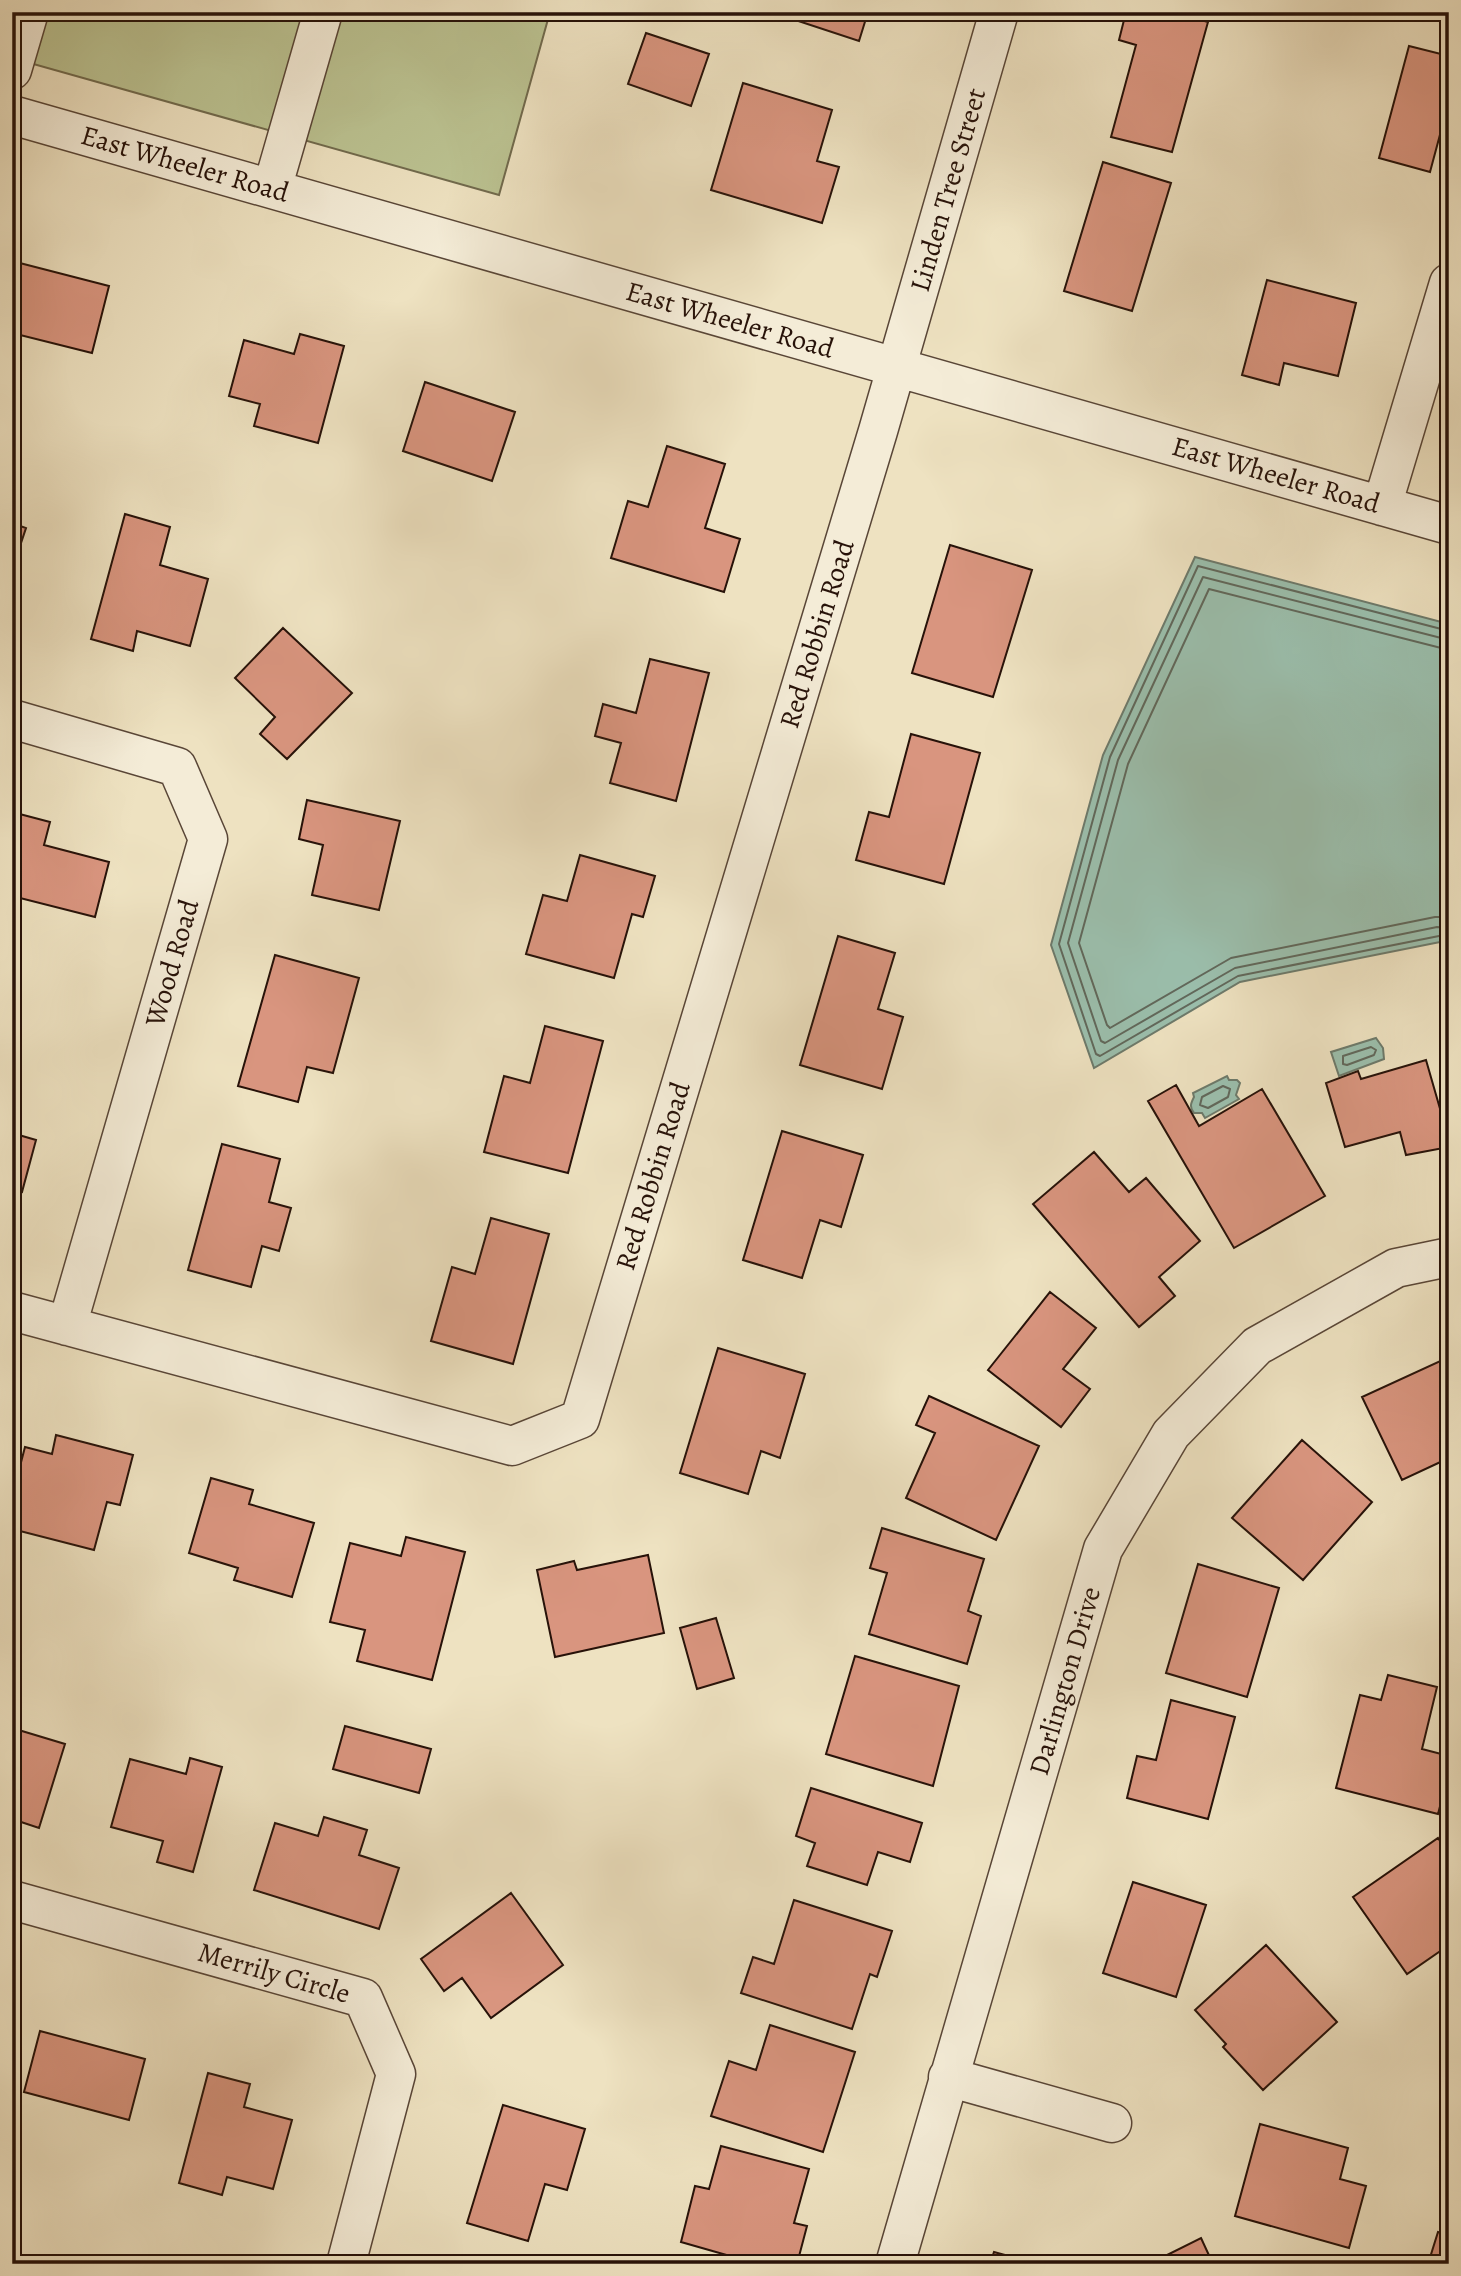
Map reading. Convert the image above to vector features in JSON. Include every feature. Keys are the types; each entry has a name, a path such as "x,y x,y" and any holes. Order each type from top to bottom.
{"street":[{"path":"12,70 29,12"},
{"path":"272,189 323,12"},
{"name":"Linden Tree Street","path":"897,368 999,12"},
{"name":"East Wheeler Road","path":"12,115 1449,525"},
{"path":"1382,506 1449,283"},
{"name":"Red Robbin Road","path":"12,1311 512,1446 580,1419 897,368"},
{"name":"Wood Road","path":"12,719 177,767 208,839 67,1326"},
{"name":"Darlington Drive","path":"895,2264 1103,1549 1171,1434 1257,1346 1396,1268 1449,1257"},
{"name":"Merrily Circle","path":"25,1903 363,1998 396,2074 346,2264"},
{"path":"948,2077 1112,2123"}],"shaded area":[{"path":"12,12 550,12 499,195 12,58"}],"water":[{"path":"1195,557 1449,624 1449,943 1440,942 1240,982 1094,1068 1051,945 1103,755"},
{"path":"1376,1038 1383,1048 1384,1059 1339,1076 1331,1052"},
{"path":"1227,1076 1229,1080 1237,1080 1240,1083 1236,1095 1239,1099 1205,1118 1202,1113 1194,1113 1191,1107 1193,1093"}],"building":[{"path":"771,12 868,12 859,41"},
{"path":"1126,12 1174,12 1208,22 1172,152 1111,137 1136,45 1119,40"},
{"path":"646,33 709,54 691,106 628,84"},
{"path":"1409,46 1449,56 1449,101 1430,172 1379,158"},
{"path":"743,83 832,110 817,161 839,167 822,223 711,190"},
{"path":"1103,162 1171,183 1132,311 1064,291"},
{"path":"12,261 109,286 92,353 12,333"},
{"path":"1267,280 1356,303 1338,376 1284,363 1279,385 1242,375"},
{"path":"300,334 344,346 318,443 254,426 260,404 229,396 244,340 294,354"},
{"path":"425,382 515,412 492,481 403,451"},
{"path":"667,446 725,464 705,528 740,539 724,592 611,558 628,501 648,507"},
{"path":"125,514 170,527 160,565 208,579 190,646 137,631 133,651 91,639"},
{"path":"12,523 26,528 12,570"},
{"path":"950,545 1032,570 993,697 912,673"},
{"path":"283,628 352,693 287,759 260,734 275,717 235,678"},
{"path":"650,659 709,673 676,801 610,783 621,743 595,736 603,704 636,713"},
{"path":"911,734 980,753 944,884 856,860 869,812 889,817"},
{"path":"307,800 400,821 379,910 312,895 323,845 299,839"},
{"path":"12,812 50,822 44,845 109,862 95,917 12,896"},
{"path":"580,855 655,876 643,917 632,914 614,978 526,954 543,895 567,901"},
{"path":"838,936 895,953 878,1009 903,1017 882,1089 800,1065"},
{"path":"275,955 359,978 333,1073 307,1067 298,1102 238,1086"},
{"path":"545,1026 603,1041 568,1173 484,1152 504,1076 530,1083"},
{"path":"1426,1060 1449,1147 1406,1155 1400,1132 1345,1147 1326,1083 1358,1071 1361,1079"},
{"path":"1176,1085 1199,1126 1262,1089 1325,1196 1234,1248 1148,1101"},
{"path":"782,1131 863,1155 841,1227 820,1220 802,1278 743,1260"},
{"path":"12,1133 36,1140 22,1192 12,1190"},
{"path":"222,1144 280,1159 269,1202 291,1208 279,1251 262,1246 251,1287 188,1270"},
{"path":"1094,1152 1129,1192 1146,1178 1200,1241 1159,1277 1175,1296 1139,1327 1033,1204"},
{"path":"491,1218 549,1234 513,1364 431,1341 452,1267 475,1274"},
{"path":"1050,1292 1096,1328 1063,1369 1090,1389 1061,1427 988,1370"},
{"path":"718,1348 805,1374 780,1458 761,1451 748,1494 680,1473"},
{"path":"1449,1357 1449,1458 1402,1480 1362,1397"},
{"path":"929,1396 1039,1446 996,1540 906,1498 935,1433 916,1425"},
{"path":"56,1435 133,1455 120,1505 107,1502 94,1550 12,1529 12,1497 25,1447 52,1454"},
{"path":"1302,1440 1372,1502 1303,1580 1232,1518"},
{"path":"211,1478 253,1490 249,1504 314,1523 292,1597 234,1580 238,1568 189,1553"},
{"path":"882,1528 984,1559 968,1611 981,1616 967,1664 869,1634 887,1573 870,1568"},
{"path":"406,1537 465,1552 432,1680 357,1661 365,1630 330,1622 350,1543 401,1556"},
{"path":"648,1555 664,1633 555,1657 537,1570 574,1561 577,1570"},
{"path":"1198,1564 1279,1588 1247,1697 1166,1673"},
{"path":"716,1618 734,1678 697,1689 680,1628"},
{"path":"855,1656 959,1686 933,1786 826,1754"},
{"path":"1388,1675 1437,1687 1422,1749 1449,1756 1449,1772 1438,1814 1336,1788 1360,1695 1381,1700"},
{"path":"1171,1700 1235,1717 1208,1819 1127,1798 1137,1756 1156,1760"},
{"path":"345,1726 431,1749 419,1793 333,1769"},
{"path":"12,1728 65,1744 39,1828 12,1819"},
{"path":"190,1758 222,1767 193,1872 157,1862 163,1841 111,1827 130,1759 186,1774"},
{"path":"811,1788 922,1823 910,1862 878,1852 867,1885 807,1866 815,1843 796,1836"},
{"path":"324,1817 367,1830 359,1855 399,1868 379,1929 254,1890 275,1823 318,1836"},
{"path":"1438,1838 1449,1854 1449,1945 1407,1974 1353,1897"},
{"path":"1133,1882 1206,1905 1176,1997 1103,1973"},
{"path":"511,1893 563,1965 491,2018 462,1978 444,1991 421,1959"},
{"path":"794,1900 892,1931 877,1977 870,1974 852,2029 741,1993 753,1957 774,1964"},
{"path":"1266,1945 1337,2022 1263,2090 1223,2047 1226,2044 1195,2010"},
{"path":"770,2025 855,2052 823,2152 711,2116 729,2061 756,2070"},
{"path":"40,2031 145,2059 129,2120 24,2092"},
{"path":"208,2073 250,2084 244,2107 292,2120 273,2189 227,2177 222,2195 179,2183"},
{"path":"503,2105 585,2129 567,2190 545,2184 528,2241 467,2223"},
{"path":"1260,2124 1348,2148 1340,2179 1366,2186 1349,2248 1235,2216"},
{"path":"721,2146 809,2169 794,2223 807,2226 797,2264 758,2264 681,2242 695,2186 709,2189"},
{"path":"1438,2232 1449,2235 1449,2264 1428,2264"},
{"path":"1201,2238 1213,2264 1149,2264"},
{"path":"994,2252 1038,2264 990,2264"}]}
